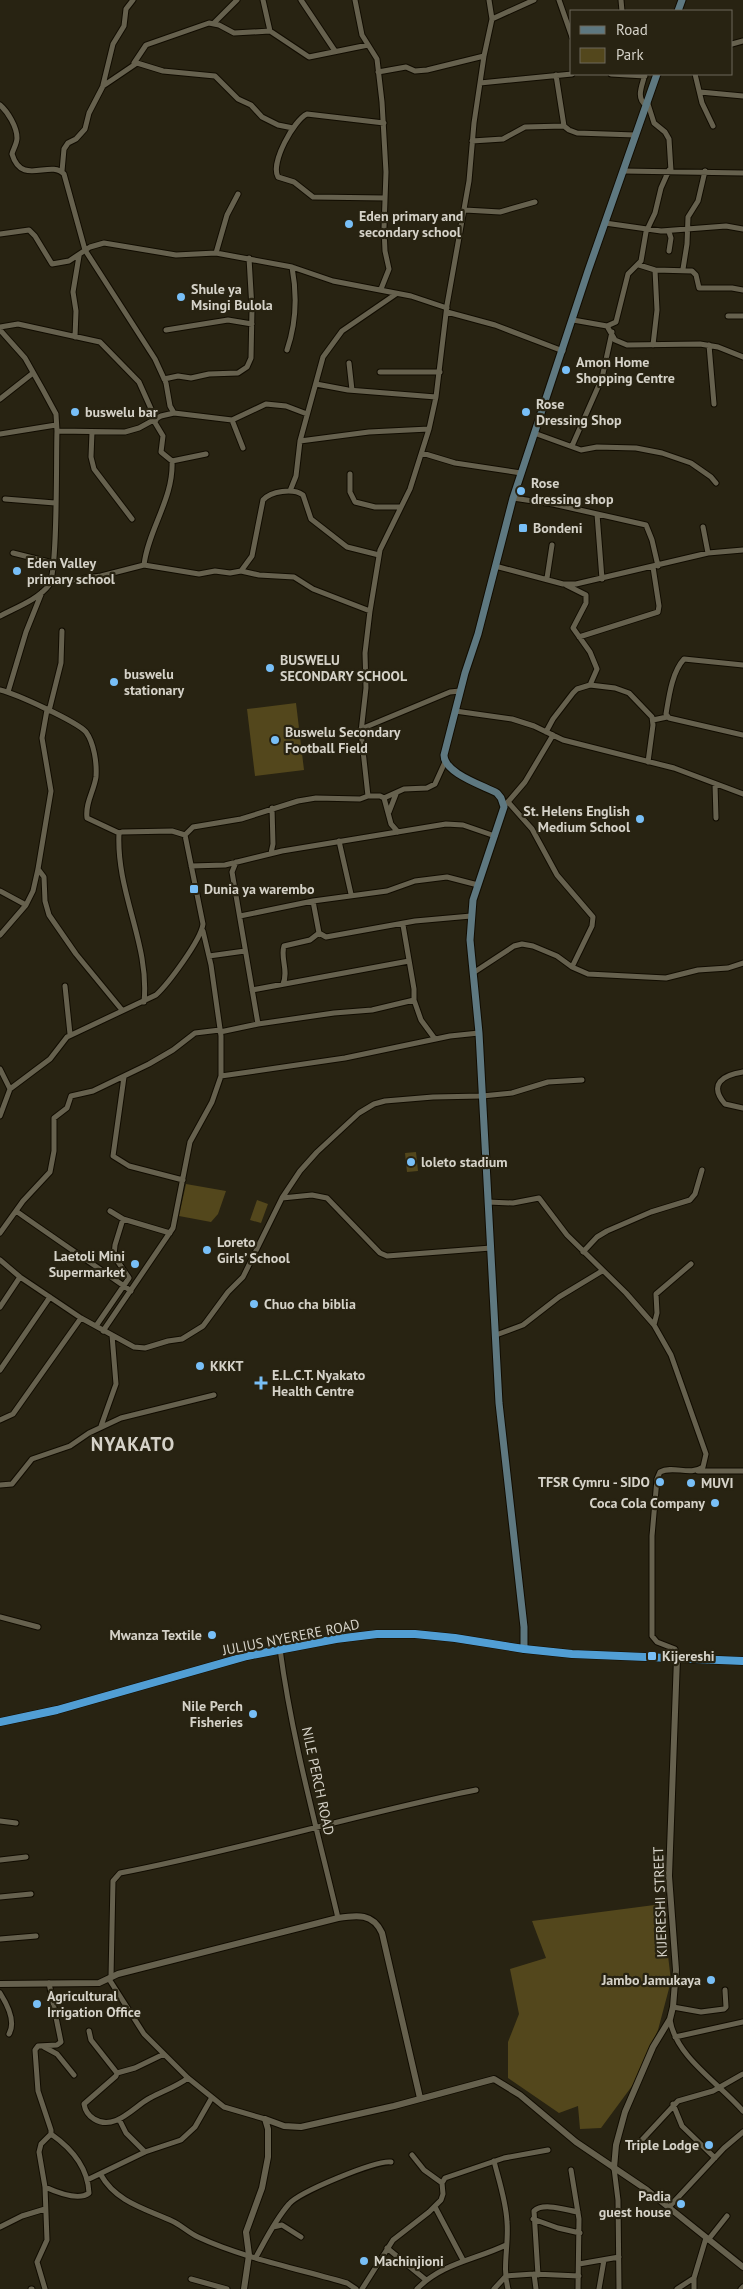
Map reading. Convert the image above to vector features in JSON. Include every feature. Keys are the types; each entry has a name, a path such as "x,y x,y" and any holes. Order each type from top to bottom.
{"highway":[{"name":"JULIUS NYERERE ROAD","path":"0,1722 57,1710 247,1656 336,1638 377,1634 415,1634 455,1638 524,1649 743,1661"}],"main road":[{"path":"524,1649 524,1627 499,1402 471,916 478,885 506,805 497,793 450,770 445,762 444,755 513,498 657,75"}],"street":[{"path":"103,86 134,63 146,45 214,23 237,0"},
{"path":"263,0 270,31"},
{"path":"301,0 335,51"},
{"path":"355,0 359,26 364,40 377,59 384,123 384,246 389,272 381,289"},
{"path":"368,796 361,729 366,688 365,653 370,611 379,556 410,489 429,429 436,397 447,310 465,210 472,141 484,56 492,19 489,0"},
{"path":"492,19 534,0"},
{"path":"559,0 570,31"},
{"path":"129,1 124,26 113,44 103,86 80,136 68,143 64,148 62,171 85,250 132,327 150,350 164,379 170,406 174,413"},
{"path":"214,23 234,33 270,31 310,57 368,45"},
{"path":"742,41 743,49"},
{"path":"378,72 406,67 415,71 427,70 484,56"},
{"path":"134,63 169,72 215,76 238,99 251,105 262,117 278,125 293,128"},
{"path":"480,83 570,74"},
{"path":"556,75 564,126"},
{"path":"573,320 607,326 616,322 628,274 639,266 647,230 655,213 661,188 670,170 669,139 665,132 654,123 647,103 641,101 640,97 645,75"},
{"path":"695,75 713,126"},
{"path":"700,92 743,96"},
{"path":"0,105 5,110 15,129 17,138 12,154 18,165 29,172 62,171"},
{"path":"384,123 312,113 302,116 293,128 277,160 276,172 278,177 294,182 313,197 385,198"},
{"path":"472,141 500,139 525,127 564,126 577,133 635,135"},
{"path":"623,171 670,170 743,173"},
{"path":"683,269 688,215 698,201 705,171"},
{"path":"216,253 229,210 238,194"},
{"path":"465,210 500,212 535,202"},
{"path":"605,223 669,232 726,226 743,229"},
{"path":"0,234 25,230 32,232 52,264 70,261 85,250 104,244 176,255 216,253 292,266 333,281 381,289 423,299 447,310 495,325 563,351"},
{"path":"668,251 671,238 669,232"},
{"path":"75,337 76,311 73,292 79,256"},
{"path":"164,379 178,376 191,378 209,374 238,373 244,370 251,358 252,324 248,258"},
{"path":"287,350 292,337 296,296 292,266"},
{"path":"639,266 655,270 683,269 694,272 700,288 743,290"},
{"path":"653,345 656,317 655,270"},
{"path":"290,491 296,476 300,441 316,384 319,365 334,340 355,321 396,294"},
{"path":"728,316 743,316"},
{"path":"166,330 228,320 252,324"},
{"path":"51,583 56,543 56,414 25,358 0,329 18,324 102,343 139,382 163,436 161,452 172,461"},
{"path":"607,326 618,342 635,346 709,346 718,347 743,357"},
{"path":"572,446 602,378 612,332"},
{"path":"709,346 714,404"},
{"path":"349,363 352,390"},
{"path":"380,372 440,372"},
{"path":"0,399 34,373"},
{"path":"316,384 352,390 436,397"},
{"path":"57,431 132,430 165,414 174,413 232,420 266,404 286,406 308,414"},
{"path":"165,414 170,406"},
{"path":"232,420 243,448"},
{"path":"0,434 56,424"},
{"path":"300,441 370,432 429,429"},
{"path":"92,432 91,457 94,469 132,519"},
{"path":"534,433 581,450 605,447 656,451 691,463 711,477 716,483"},
{"path":"422,453 455,463 521,473"},
{"path":"172,461 206,454"},
{"path":"144,566 145,557 162,511 172,476 172,461"},
{"path":"350,474 350,492 355,502 400,508"},
{"path":"241,570 252,556 263,500 270,495 290,491 303,495 310,517 342,543 379,556"},
{"path":"513,498 646,525 652,540 658,612 579,637"},
{"path":"5,500 55,503"},
{"path":"597,514 602,579"},
{"path":"703,527 708,552"},
{"path":"547,578 552,545"},
{"path":"563,584 602,579 708,552 743,550"},
{"path":"13,553 53,563"},
{"path":"0,616 42,592 51,583 108,575 144,566 200,574 215,571 230,573 241,570 259,575 294,577 322,593 370,611"},
{"path":"495,566 547,578 586,594 586,603 573,628 590,652 597,669 590,685"},
{"path":"8,692 26,632 42,592"},
{"path":"0,935 26,905 33,890 38,869 51,791 42,738 61,663 62,631"},
{"path":"667,717 669,695 680,664 684,659 743,665"},
{"path":"546,732 553,719 577,689 590,685 615,688 629,693 639,701 653,720 648,762"},
{"path":"0,690 76,724 88,736 93,750 96,771 94,787 89,796 87,818 119,833 172,831 185,835"},
{"path":"361,729 450,692 460,691"},
{"path":"456,711 512,719 580,745 674,768 743,794"},
{"path":"653,720 667,717 743,734"},
{"path":"553,735 525,782 506,805 532,829 557,875 593,917 592,926 572,967"},
{"path":"185,835 193,827 241,819 272,808 316,798 352,799 368,796 384,798 404,789 427,788 435,784 445,762"},
{"path":"714,784 716,818"},
{"path":"389,812 396,794"},
{"path":"384,798 391,824 398,832"},
{"path":"271,853 273,844 272,808"},
{"path":"385,834 391,824"},
{"path":"191,866 225,864 271,853 339,841 457,824 495,836"},
{"path":"119,833 124,888 136,926 144,970 144,1002"},
{"path":"0,1116 10,1089 50,1060 70,1034 144,1002 164,988 202,930 203,924 185,835"},
{"path":"339,841 351,894"},
{"path":"232,872 236,862"},
{"path":"225,864 232,872 258,1024"},
{"path":"38,869 44,877 45,901 49,915 76,954 122,1010"},
{"path":"240,916 313,900 387,891 405,884 448,878 478,885"},
{"path":"0,891 26,905"},
{"path":"313,900 318,933"},
{"path":"318,933 326,937 403,925 416,921 471,916"},
{"path":"403,925 414,1000 421,1020 435,1039"},
{"path":"103,1330 170,1233 176,1219 190,1142 212,1102 221,1076 220,1031 209,956 202,930"},
{"path":"283,984 286,974 282,950 284,946 310,940 318,933"},
{"path":"473,973 514,946 522,944 557,956 572,967 588,974 666,978 698,970 728,968 743,963"},
{"path":"209,956 245,951"},
{"path":"252,990 409,961"},
{"path":"65,986 70,1034"},
{"path":"0,1233 16,1211 50,1172 54,1151 54,1118 67,1108 70,1097 86,1093 124,1076 168,1053 192,1034 334,1012 372,1010 414,1000"},
{"path":"221,1076 345,1058 435,1039 479,1033"},
{"path":"0,1069 10,1089"},
{"path":"743,1072 723,1077 718,1082 725,1104 743,1108"},
{"path":"124,1076 113,1156 129,1166 183,1180"},
{"path":"0,1260 20,1277 82,1318 134,1347 145,1348 186,1338 202,1326 228,1292 243,1278 282,1198 300,1172 359,1113 374,1104 399,1099 512,1093 548,1082 582,1080"},
{"path":"583,1252 597,1238 607,1232 651,1212 690,1200 695,1194 702,1170"},
{"path":"282,1198 312,1195 327,1198 380,1253 387,1256 491,1248"},
{"path":"488,1202 513,1203 539,1198 560,1227 583,1252 642,1309 654,1325 671,1355 706,1454 703,1467 698,1471"},
{"path":"16,1211 58,1243 131,1291"},
{"path":"110,1211 123,1219 170,1233"},
{"path":"96,1326 125,1286 129,1276 114,1256 115,1245 123,1219"},
{"path":"654,1325 657,1314 656,1294 691,1264"},
{"path":"496,1335 523,1325 559,1298 602,1270"},
{"path":"0,1307 20,1277"},
{"path":"0,1370 50,1297"},
{"path":"0,1420 13,1414 82,1318"},
{"path":"101,1427 116,1384 112,1335"},
{"path":"0,1485 12,1484 32,1459 70,1446 101,1427 142,1411 214,1395"},
{"path":"677,1658 675,1649 657,1642 652,1636 652,1536 657,1478 660,1472 666,1470 743,1472"},
{"path":"0,1617 38,1627"},
{"name":"NILE PERCH ROAD","path":"280,1649 316,1826 338,1918"},
{"name":"KIJERESHI STREET","path":"614,2168 619,2133 634,2090 653,2047 670,2019 672,2007 676,1970 669,1876 677,1658"},
{"path":"476,1790 117,1874 113,1881 110,1978 144,2034 188,2078 224,2107 284,2126 297,2127 394,2106 494,2079 520,2095 576,2142 647,2190 743,2266"},
{"path":"0,1821 16,1823"},
{"path":"0,1860 26,1857"},
{"path":"0,1896 31,1894"},
{"path":"0,1984 98,1982 338,1918 362,1915 369,1917 379,1926 385,1944 420,2098"},
{"path":"0,1939 36,1936"},
{"path":"45,2187 59,2193 86,2196 89,2192 87,2180 74,2152 51,2134 38,2091 35,2048 57,2045 61,2040 49,1983"},
{"path":"672,2007 702,2012 724,2009 726,2007 725,1990"},
{"path":"0,1993 8,2006 11,2028 9,2034"},
{"path":"670,2019 675,2037 685,2053 743,2111"},
{"path":"675,2037 743,2022"},
{"path":"89,2031 91,2040 117,2074"},
{"path":"43,2046 57,2054 74,2075"},
{"path":"164,2054 148,2063 117,2074 113,2080 84,2105 89,2115 97,2121 104,2122 119,2119 146,2100 172,2089 188,2078"},
{"path":"640,2142 673,2104 682,2098 706,2094 743,2074"},
{"path":"87,2180 146,2152 181,2140 195,2126 212,2099"},
{"path":"673,2104 682,2126 715,2158"},
{"path":"119,2119 126,2133 146,2152"},
{"path":"244,2289 249,2255 247,2226 262,2188 268,2157 268,2129 265,2119"},
{"path":"669,2208 715,2158 743,2132"},
{"path":"45,2289 37,2262 47,2240 45,2187 39,2152 41,2144 51,2134"},
{"path":"362,2289 387,2248 409,2226 435,2207 442,2197 442,2183 448,2176 494,2161 548,2150"},
{"path":"412,2155 424,2170 442,2183"},
{"path":"494,2161 502,2187 507,2218 506,2276 508,2289"},
{"path":"256,2257 273,2227 290,2203 310,2190 382,2162 391,2162"},
{"path":"614,2168 617,2193 619,2289"},
{"path":"571,2170 580,2233 578,2289"},
{"path":"101,2174 109,2187 134,2206 175,2222 197,2237 249,2255 346,2283 356,2289"},
{"path":"435,2207 463,2260"},
{"path":"536,2289 534,2210 539,2207 578,2212"},
{"path":"0,2228 22,2216 45,2209"},
{"path":"694,2289 694,2278 707,2239 727,2216"},
{"path":"533,2220 580,2233"},
{"path":"273,2227 282,2226 301,2237"},
{"path":"417,2289 426,2280 463,2260 506,2245"},
{"path":"387,2248 426,2280"},
{"path":"579,2264 619,2257"},
{"path":"599,2289 604,2260"},
{"path":"494,2289 506,2276 536,2274 579,2276"},
{"path":"677,2289 694,2278"},
{"path":"191,2279 227,2289"}],"green space":[{"name":"Buswelu Secondary Football Field","path":"296,703 304,770 255,776 247,709"},
{"name":"loleto stadium","path":"416,1152 418,1171 407,1172 405,1153"},
{"path":"186,1184 226,1191 218,1214 211,1222 179,1216"},
{"path":"257,1200 268,1204 261,1223 250,1220"},
{"path":"662,1904 671,1981 658,2030 635,2082 601,2128 580,2129 578,2106 559,2113 508,2078 508,2042 519,2014 510,1969 546,1958 532,1921"}],"place":[{"name":"Eden primary and secondary school","path":"349,224"},
{"name":"Shule ya Msingi Bulola","path":"181,297"},
{"name":"Amon Home Shopping Centre","path":"566,370"},
{"name":"buswelu bar","path":"75,412"},
{"name":"Rose Dressing Shop","path":"526,412"},
{"name":"Rose dressing shop","path":"521,491"},
{"name":"Bondeni","path":"523,528"},
{"name":"Eden Valley primary school","path":"17,571"},
{"name":"BUSWELU SECONDARY SCHOOL","path":"270,668"},
{"name":"buswelu stationary","path":"114,682"},
{"name":"Buswelu Secondary Football Field","path":"275,740"},
{"name":"St. Helens English Medium School","path":"640,819"},
{"name":"Dunia ya warembo","path":"194,889"},
{"name":"loleto stadium","path":"411,1162"},
{"name":"Loreto Girls’ School","path":"207,1250"},
{"name":"Laetoli Mini Supermarket","path":"135,1264"},
{"name":"Chuo cha biblia","path":"254,1304"},
{"name":"KKKT","path":"200,1366"},
{"name":"E.L.C.T. Nyakato Health Centre","path":"261,1383"},
{"name":"TFSR Cymru - SIDO","path":"660,1482"},
{"name":"MUVI","path":"691,1483"},
{"name":"Coca Cola Company","path":"715,1503"},
{"name":"Mwanza Textile","path":"212,1635"},
{"name":"Kijereshi","path":"652,1656"},
{"name":"Nile Perch Fisheries","path":"253,1714"},
{"name":"Jambo Jamukaya","path":"711,1980"},
{"name":"Agricultural Irrigation Office","path":"37,2004"},
{"name":"Triple Lodge","path":"709,2145"},
{"name":"Padia guest house","path":"681,2204"},
{"name":"Machinjioni","path":"364,2261"}],"district":[{"name":"NYAKATO","path":"133,1444"}]}
